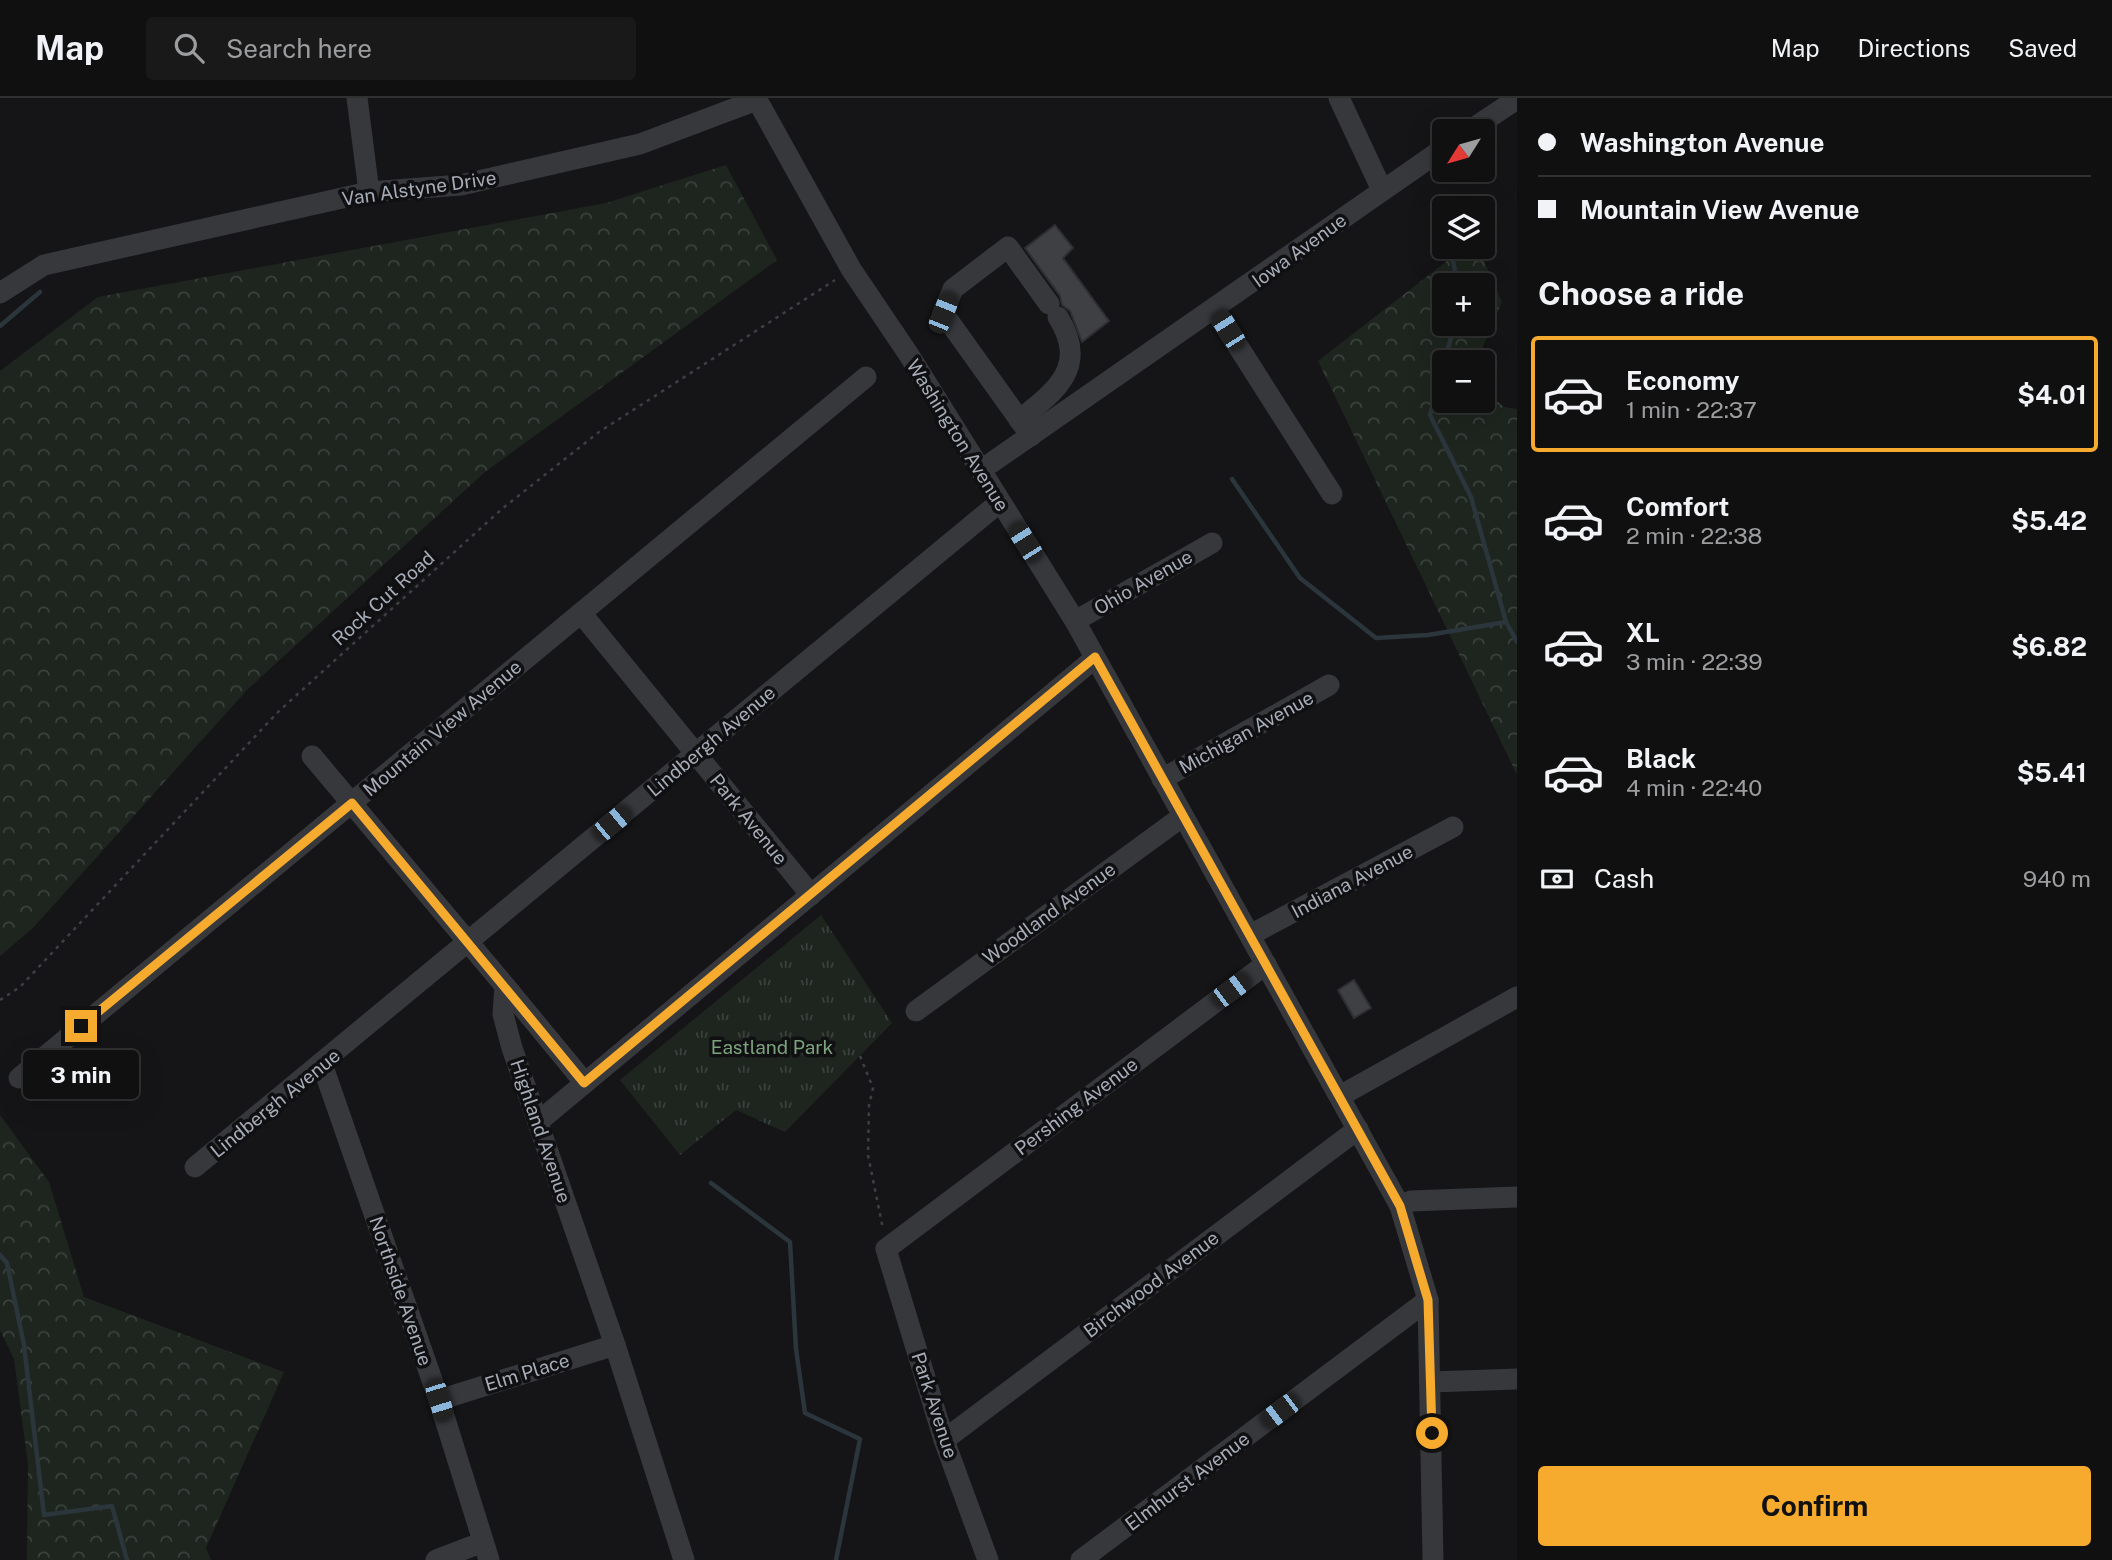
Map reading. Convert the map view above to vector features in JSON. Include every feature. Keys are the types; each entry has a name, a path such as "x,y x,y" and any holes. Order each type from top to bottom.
{"street":[{"path":"357,98 369,192"},
{"path":"1339,98 1382,190"},
{"name":"Van Alstyne Drive","path":"0,293 44,265 369,192 461,186 639,144 757,99"},
{"name":"Washington Avenue","path":"757,99 845,273 981,470 1095,657 1400,1206 1428,1300 1433,1560"},
{"path":"1487,119 1517,99"},
{"name":"Iowa Avenue","path":"981,470 1025,428 1215,310 1432,156"},
{"path":"1008,247 1068,332 1070,347 1069,366 1057,390 1025,428 943,313 953,289 1008,247"},
{"path":"1215,310 1332,494"},
{"name":"Mountain View Avenue","path":"19,1078 866,377"},
{"name":"Lindbergh Avenue","path":"195,1167 323,1064 1000,502"},
{"name":"Ohio Avenue","path":"1074,621 1212,543"},
{"name":"Park Avenue","path":"581,613 811,895"},
{"path":"538,1122 1095,657"},
{"name":"Michigan Avenue","path":"1163,779 1329,685"},
{"path":"312,756 584,1083"},
{"name":"Woodland Avenue","path":"916,1011 1183,816"},
{"name":"Indiana Avenue","path":"1251,935 1453,827"},
{"name":"Pershing Avenue","path":"886,1249 1265,964"},
{"name":"Highland Avenue","path":"505,986 503,1014 615,1345 684,1560"},
{"path":"1340,1096 1517,997"},
{"name":"Northside Avenue","path":"323,1064 439,1400 486,1551"},
{"name":"Birchwood Avenue","path":"944,1440 1358,1129"},
{"path":"1400,1206 1411,1201 1517,1197"},
{"name":"Park Avenue","path":"886,1249 944,1440 988,1560"},
{"name":"Elmhurst Avenue","path":"1081,1560 1428,1300"},
{"name":"Elm Place","path":"439,1400 615,1345"},
{"path":"1431,1382 1517,1379"},
{"path":"436,1560 486,1551"}],"path":[{"name":"Rock Cut Road","path":"0,999 20,987 278,711 503,508 600,432 845,273"},
{"path":"860,1056 873,1088 869,1105 868,1155 886,1249"}],"green space":[{"path":"726,165 777,260 485,472 247,690 33,928 0,956 0,371 98,297 606,203"},
{"path":"1450,259 1483,259 1489,273 1432,273 1432,336 1487,336 1481,350 1432,350 1432,413 1495,413 1495,400 1504,407 1517,409 1517,775 1318,361"},
{"path":"1495,286 1502,302 1495,318"},
{"name":"Eastland Park","path":"821,915 892,1023 785,1132 736,1110 680,1155 620,1080"},
{"path":"0,1115 49,1182 84,1297 284,1372 206,1548 211,1560 27,1560 28,1465 14,1359 0,1330"}],"building":[{"path":"1055,225 1073,248 1063,258 1109,321 1082,342 1070,311 1062,305 1060,296 1025,248"},
{"path":"1354,980 1371,1008 1354,1018 1338,990"}],"waterway":[{"path":"1453,259 1455,273"},
{"path":"0,326 40,292"},
{"path":"1447,350 1452,336"},
{"path":"1432,408 1430,415 1471,497 1506,622 1517,642"},
{"path":"1232,479 1300,578 1376,638 1428,635 1506,622"},
{"path":"711,1183 790,1242 796,1349 805,1413 860,1439 836,1560"},
{"path":"0,1255 7,1263 24,1345 44,1515 112,1506 127,1560"}],"route":[{"path":"81,1026 352,803 584,1083 1095,657 1400,1206 1428,1300 1432,1433"}]}
